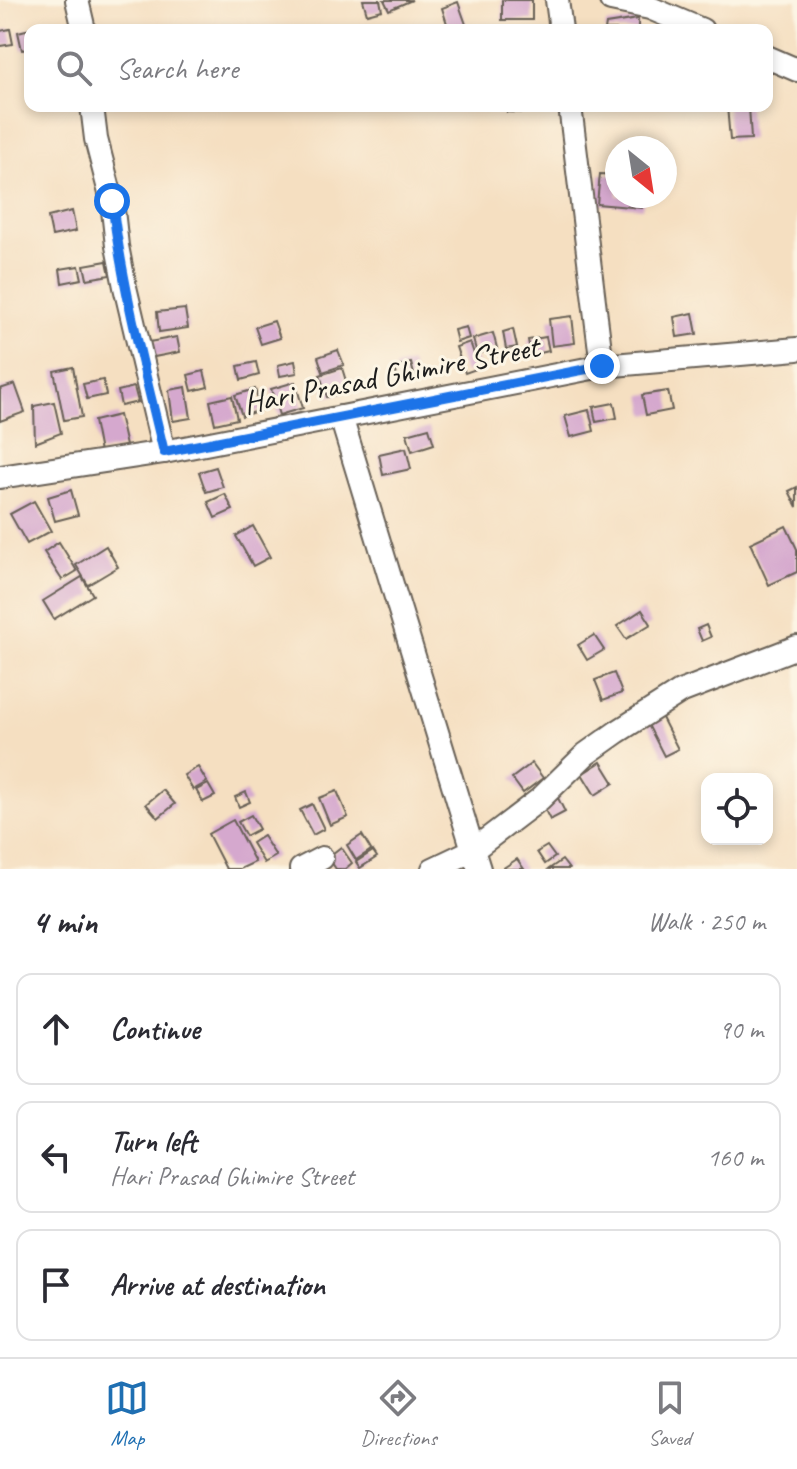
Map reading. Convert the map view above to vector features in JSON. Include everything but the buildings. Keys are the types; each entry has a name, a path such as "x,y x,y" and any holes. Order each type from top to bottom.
{"street":[{"path":"77,0 83,24"},
{"path":"557,0 560,24"},
{"path":"611,0 650,8 688,24"},
{"path":"773,60 797,70"},
{"path":"93,112 96,139 112,201 125,287 164,452"},
{"path":"571,112 602,366"},
{"name":"Hari Prasad Ghimire Street","path":"0,477 164,452 602,366 797,349"},
{"path":"341,417 476,860"},
{"path":"433,869 476,860 586,754 680,692 797,647"},
{"path":"301,869 322,858"}],"route":[{"path":"112,201 125,287 164,452 602,366"}]}
